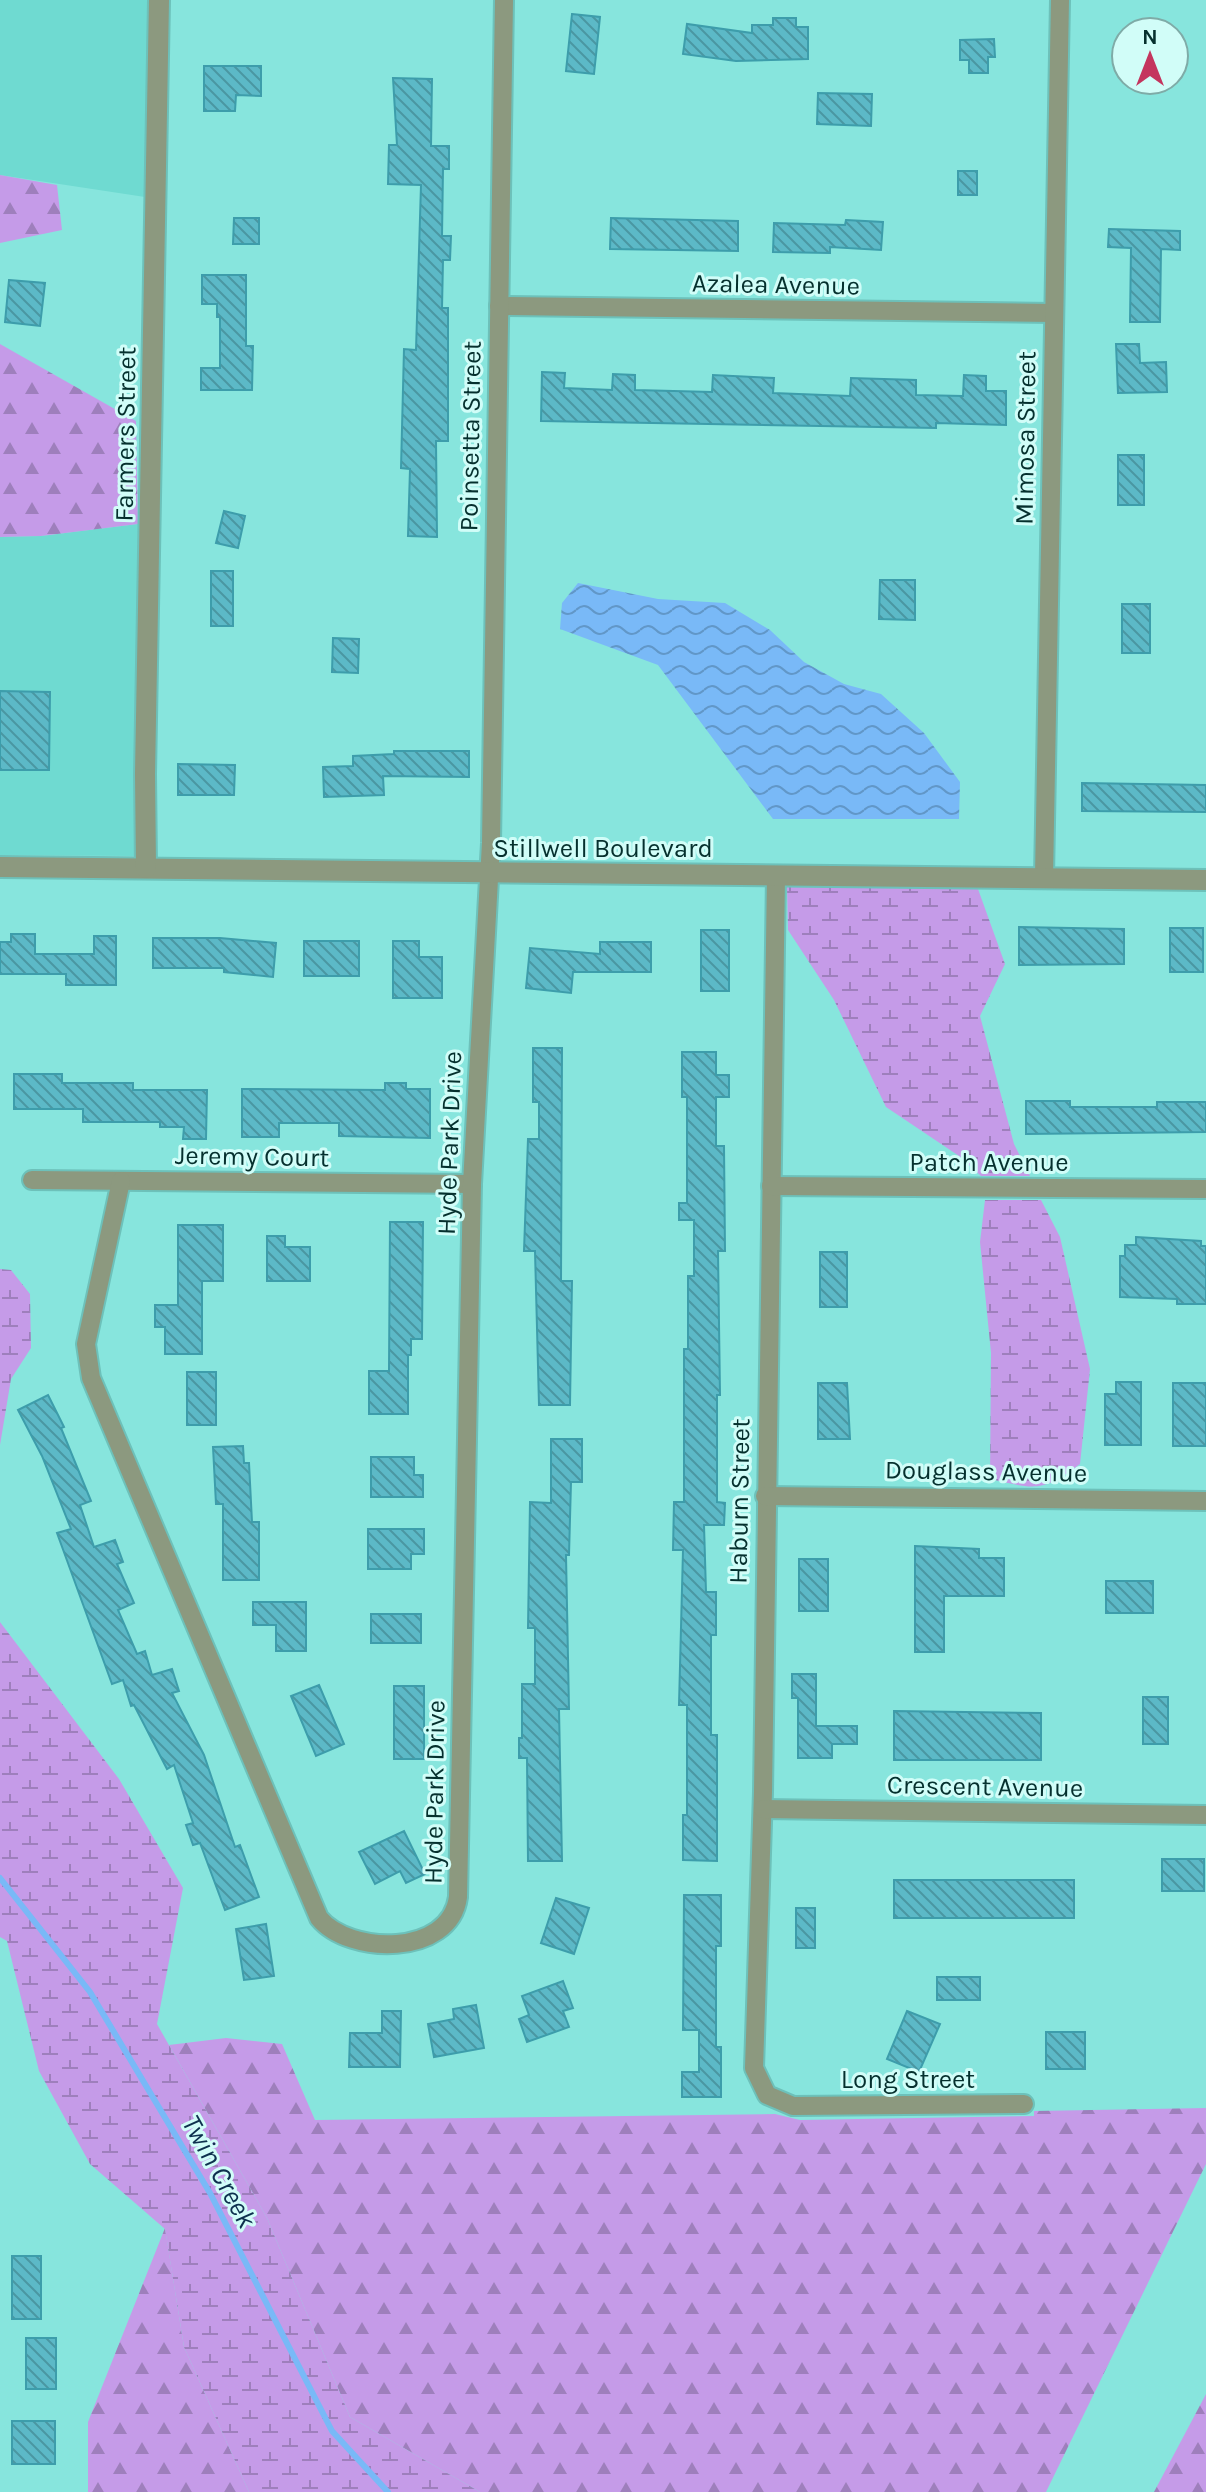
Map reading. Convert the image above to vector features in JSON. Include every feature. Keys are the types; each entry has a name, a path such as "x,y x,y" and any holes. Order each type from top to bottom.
{"street":[{"name":"Farmers Street","path":"146,868 159,0"},
{"name":"Poinsetta Street","path":"489,873 504,0"},
{"name":"Mimosa Street","path":"1044,877 1060,0"},
{"name":"Azalea Avenue","path":"499,306 1053,313"},
{"name":"Stillwell Boulevard","path":"0,867 1206,880"},
{"name":"Hyde Park Drive","path":"121,1181 86,1344 91,1378 319,1918 329,1929 355,1941 427,1939 450,1921 457,1906 472,1184 489,873"},
{"name":"Haburn Street","path":"776,875 763,1809 754,2068 767,2095 793,2106"},
{"name":"Jeremy Court","path":"32,1180 472,1184"},
{"name":"Patch Avenue","path":"771,1186 1206,1189"},
{"name":"Douglass Avenue","path":"765,1496 1206,1501"},
{"name":"Crescent Avenue","path":"763,1809 1206,1815"},
{"name":"Long Street","path":"793,2106 1024,2104"}],"shaded area":[{"path":"0,0 148,0 145,197 0,175"},
{"path":"138,524 135,856 0,855 0,537 41,536"}],"green space":[{"path":"0,175 57,185 62,230 0,243"},
{"path":"0,344 136,421 138,524 41,536 0,537"},
{"path":"787,887 978,889 1005,964 980,1016 1014,1144 1030,1176 981,1176 959,1156 886,1107 834,1000 788,930"},
{"path":"985,1200 1041,1200 1060,1237 1090,1369 1080,1464 1056,1480 1038,1486 990,1479 991,1353 980,1242"},
{"path":"0,1269 11,1270 30,1294 31,1348 11,1379 0,1445"},
{"path":"0,1622 119,1779 183,1888 157,2024 267,2218 350,2417 480,2492 249,2492 184,2347 165,2229 90,2164 39,2071 7,1941 0,1937"},
{"path":"226,2038 282,2044 315,2120 775,2114 800,2120 1034,2116 1034,2111 1206,2108 1206,2164 1046,2492 480,2492 350,2417 267,2218 169,2045"},
{"path":"165,2228 184,2347 249,2492 88,2492 88,2422"},
{"path":"1206,2394 1206,2492 1154,2492"}],"water":[{"path":"578,583 658,599 725,603 770,630 804,662 844,684 881,694 924,733 960,782 959,819 773,819 658,665 560,629 562,603"}],"building":[{"path":"572,14 600,17 594,74 566,71"},
{"path":"773,18 796,18 796,27 808,27 808,59 736,61 683,54 687,24 752,33 752,25 773,25"},
{"path":"994,39 995,57 988,57 988,73 969,73 969,60 960,60 960,40"},
{"path":"204,66 261,66 261,96 236,95 235,111 204,111"},
{"path":"393,78 432,79 431,146 449,146 449,169 443,169 442,236 451,236 450,260 443,260 442,308 448,308 448,441 436,441 437,537 408,536 410,469 401,468 404,349 416,350 421,185 388,184 389,145 397,145"},
{"path":"818,93 872,94 871,126 817,124"},
{"path":"958,171 977,171 977,195 958,195"},
{"path":"234,218 259,218 259,244 233,244"},
{"path":"611,218 738,221 738,251 610,249"},
{"path":"846,220 883,222 881,250 830,247 830,253 773,252 774,223 845,225"},
{"path":"1109,229 1180,231 1180,250 1161,249 1160,322 1130,322 1131,248 1108,247"},
{"path":"202,275 246,275 246,346 253,346 252,390 201,390 201,368 220,368 220,317 217,317 217,304 202,304"},
{"path":"9,280 45,283 40,326 5,322"},
{"path":"1116,344 1139,344 1140,363 1166,362 1167,392 1118,393"},
{"path":"542,372 565,373 564,388 612,390 613,374 635,375 635,390 712,392 713,375 774,378 773,393 850,396 851,378 916,380 916,395 963,396 964,375 986,376 986,391 1006,391 1006,425 936,423 936,428 541,421"},
{"path":"1118,455 1144,455 1144,505 1118,505"},
{"path":"224,511 245,516 238,548 216,543"},
{"path":"211,571 233,571 233,626 211,626"},
{"path":"880,580 915,580 915,620 879,619"},
{"path":"1122,604 1150,604 1150,653 1122,653"},
{"path":"333,638 359,639 358,673 332,672"},
{"path":"0,691 50,692 49,770 0,770"},
{"path":"394,751 469,751 469,777 383,776 384,795 324,797 323,767 353,766 353,756 394,754"},
{"path":"178,764 235,765 234,795 178,795"},
{"path":"1082,783 1206,785 1206,812 1082,811"},
{"path":"1019,927 1124,929 1124,964 1019,965"},
{"path":"1170,928 1203,928 1203,972 1170,972"},
{"path":"701,930 729,930 729,991 701,991"},
{"path":"11,934 35,934 35,954 94,954 94,936 116,936 116,985 66,985 66,974 0,974 0,942 11,942"},
{"path":"153,938 220,938 276,943 273,977 224,972 224,968 153,968"},
{"path":"304,941 359,941 359,976 304,976"},
{"path":"393,941 419,941 419,957 442,957 442,998 393,998"},
{"path":"600,942 651,942 651,972 573,972 571,993 526,988 530,948 600,954"},
{"path":"533,1048 562,1048 561,1281 572,1281 570,1405 539,1405 535,1251 524,1251 528,1139 539,1139 539,1102 533,1102"},
{"path":"682,1052 716,1052 716,1075 729,1075 729,1097 716,1097 716,1146 724,1146 725,1251 718,1251 720,1395 717,1395 717,1502 725,1503 724,1525 704,1525 706,1592 716,1592 716,1635 711,1635 711,1735 717,1735 717,1861 683,1860 683,1815 687,1815 687,1705 679,1705 683,1550 673,1550 674,1502 684,1502 684,1349 688,1349 688,1276 694,1276 694,1220 679,1220 679,1203 687,1203 687,1097 682,1097"},
{"path":"14,1074 62,1074 62,1083 133,1083 133,1090 207,1090 206,1139 183,1139 184,1127 160,1127 160,1122 83,1122 83,1109 14,1109"},
{"path":"385,1083 406,1083 406,1089 430,1089 430,1138 339,1136 339,1123 279,1123 279,1137 242,1137 242,1089 385,1090"},
{"path":"1026,1101 1070,1101 1070,1107 1157,1107 1157,1102 1206,1102 1206,1132 1026,1134"},
{"path":"390,1222 423,1222 422,1339 411,1339 411,1355 408,1355 408,1414 369,1414 369,1371 389,1371"},
{"path":"178,1225 223,1225 223,1281 202,1281 202,1354 165,1354 165,1327 155,1327 155,1305 178,1305"},
{"path":"267,1236 285,1236 285,1247 310,1247 310,1281 267,1281"},
{"path":"1136,1237 1201,1241 1201,1246 1206,1246 1206,1304 1177,1304 1177,1299 1120,1297 1120,1256 1125,1256 1125,1245 1136,1245"},
{"path":"820,1252 847,1252 847,1307 820,1307"},
{"path":"187,1372 216,1372 216,1425 187,1425"},
{"path":"1116,1382 1141,1382 1141,1445 1105,1445 1105,1394 1116,1394"},
{"path":"818,1383 847,1383 850,1439 818,1439"},
{"path":"1173,1383 1206,1383 1206,1446 1173,1446"},
{"path":"48,1395 64,1427 61,1428 91,1501 80,1505 94,1547 115,1540 123,1562 117,1564 134,1603 118,1610 137,1654 145,1651 152,1675 172,1669 179,1691 172,1693 204,1755 235,1847 240,1845 259,1897 225,1910 200,1843 193,1845 186,1825 193,1823 174,1765 167,1769 134,1705 131,1706 123,1680 112,1684 57,1533 71,1529 42,1456 18,1410"},
{"path":"551,1439 582,1439 582,1482 571,1482 569,1555 566,1555 569,1709 559,1709 562,1861 528,1861 527,1758 519,1758 519,1738 522,1738 522,1684 535,1684 535,1628 528,1628 530,1502 551,1503"},
{"path":"243,1446 244,1463 249,1463 252,1522 259,1522 259,1580 223,1580 223,1504 216,1504 213,1447"},
{"path":"371,1457 414,1457 414,1475 423,1475 423,1497 371,1497"},
{"path":"368,1529 424,1529 424,1554 411,1554 411,1569 368,1569"},
{"path":"915,1546 979,1549 979,1558 1004,1558 1004,1596 944,1596 944,1652 915,1652"},
{"path":"799,1559 828,1559 828,1611 799,1611"},
{"path":"1106,1581 1153,1581 1153,1613 1106,1613"},
{"path":"253,1602 306,1602 306,1651 276,1651 276,1625 253,1625"},
{"path":"371,1614 421,1614 421,1643 371,1643"},
{"path":"792,1674 816,1674 816,1726 857,1726 857,1744 832,1744 832,1758 798,1758 798,1698 792,1698"},
{"path":"319,1685 344,1744 316,1756 291,1696"},
{"path":"394,1686 424,1686 424,1759 394,1759"},
{"path":"1143,1697 1168,1697 1168,1744 1143,1744"},
{"path":"894,1711 1041,1713 1041,1760 894,1760"},
{"path":"404,1831 425,1874 406,1883 400,1871 375,1884 359,1852"},
{"path":"1162,1859 1204,1859 1204,1891 1162,1891"},
{"path":"894,1880 1074,1880 1074,1918 894,1918"},
{"path":"684,1895 721,1895 721,1946 716,1946 716,2047 721,2047 721,2097 682,2097 682,2072 699,2072 699,2030 683,2030"},
{"path":"556,1898 589,1908 574,1954 541,1943"},
{"path":"796,1908 815,1908 815,1948 796,1948"},
{"path":"266,1924 274,1976 244,1980 236,1929"},
{"path":"937,1977 980,1977 980,2000 937,2000"},
{"path":"563,1981 573,2008 563,2011 569,2027 527,2042 519,2019 529,2015 522,1996"},
{"path":"476,2005 484,2048 434,2057 428,2024 454,2019 453,2009"},
{"path":"382,2011 401,2011 400,2067 349,2067 350,2033 382,2033"},
{"path":"907,2011 940,2024 919,2072 887,2059"},
{"path":"1046,2032 1085,2032 1085,2069 1046,2069"},
{"path":"12,2256 41,2256 41,2319 12,2319"},
{"path":"26,2338 56,2338 56,2389 26,2389"},
{"path":"12,2421 55,2421 55,2464 12,2464"}],"waterway":[{"name":"Twin Creek","path":"0,1878 90,1992 210,2193 332,2431 388,2492"}]}
